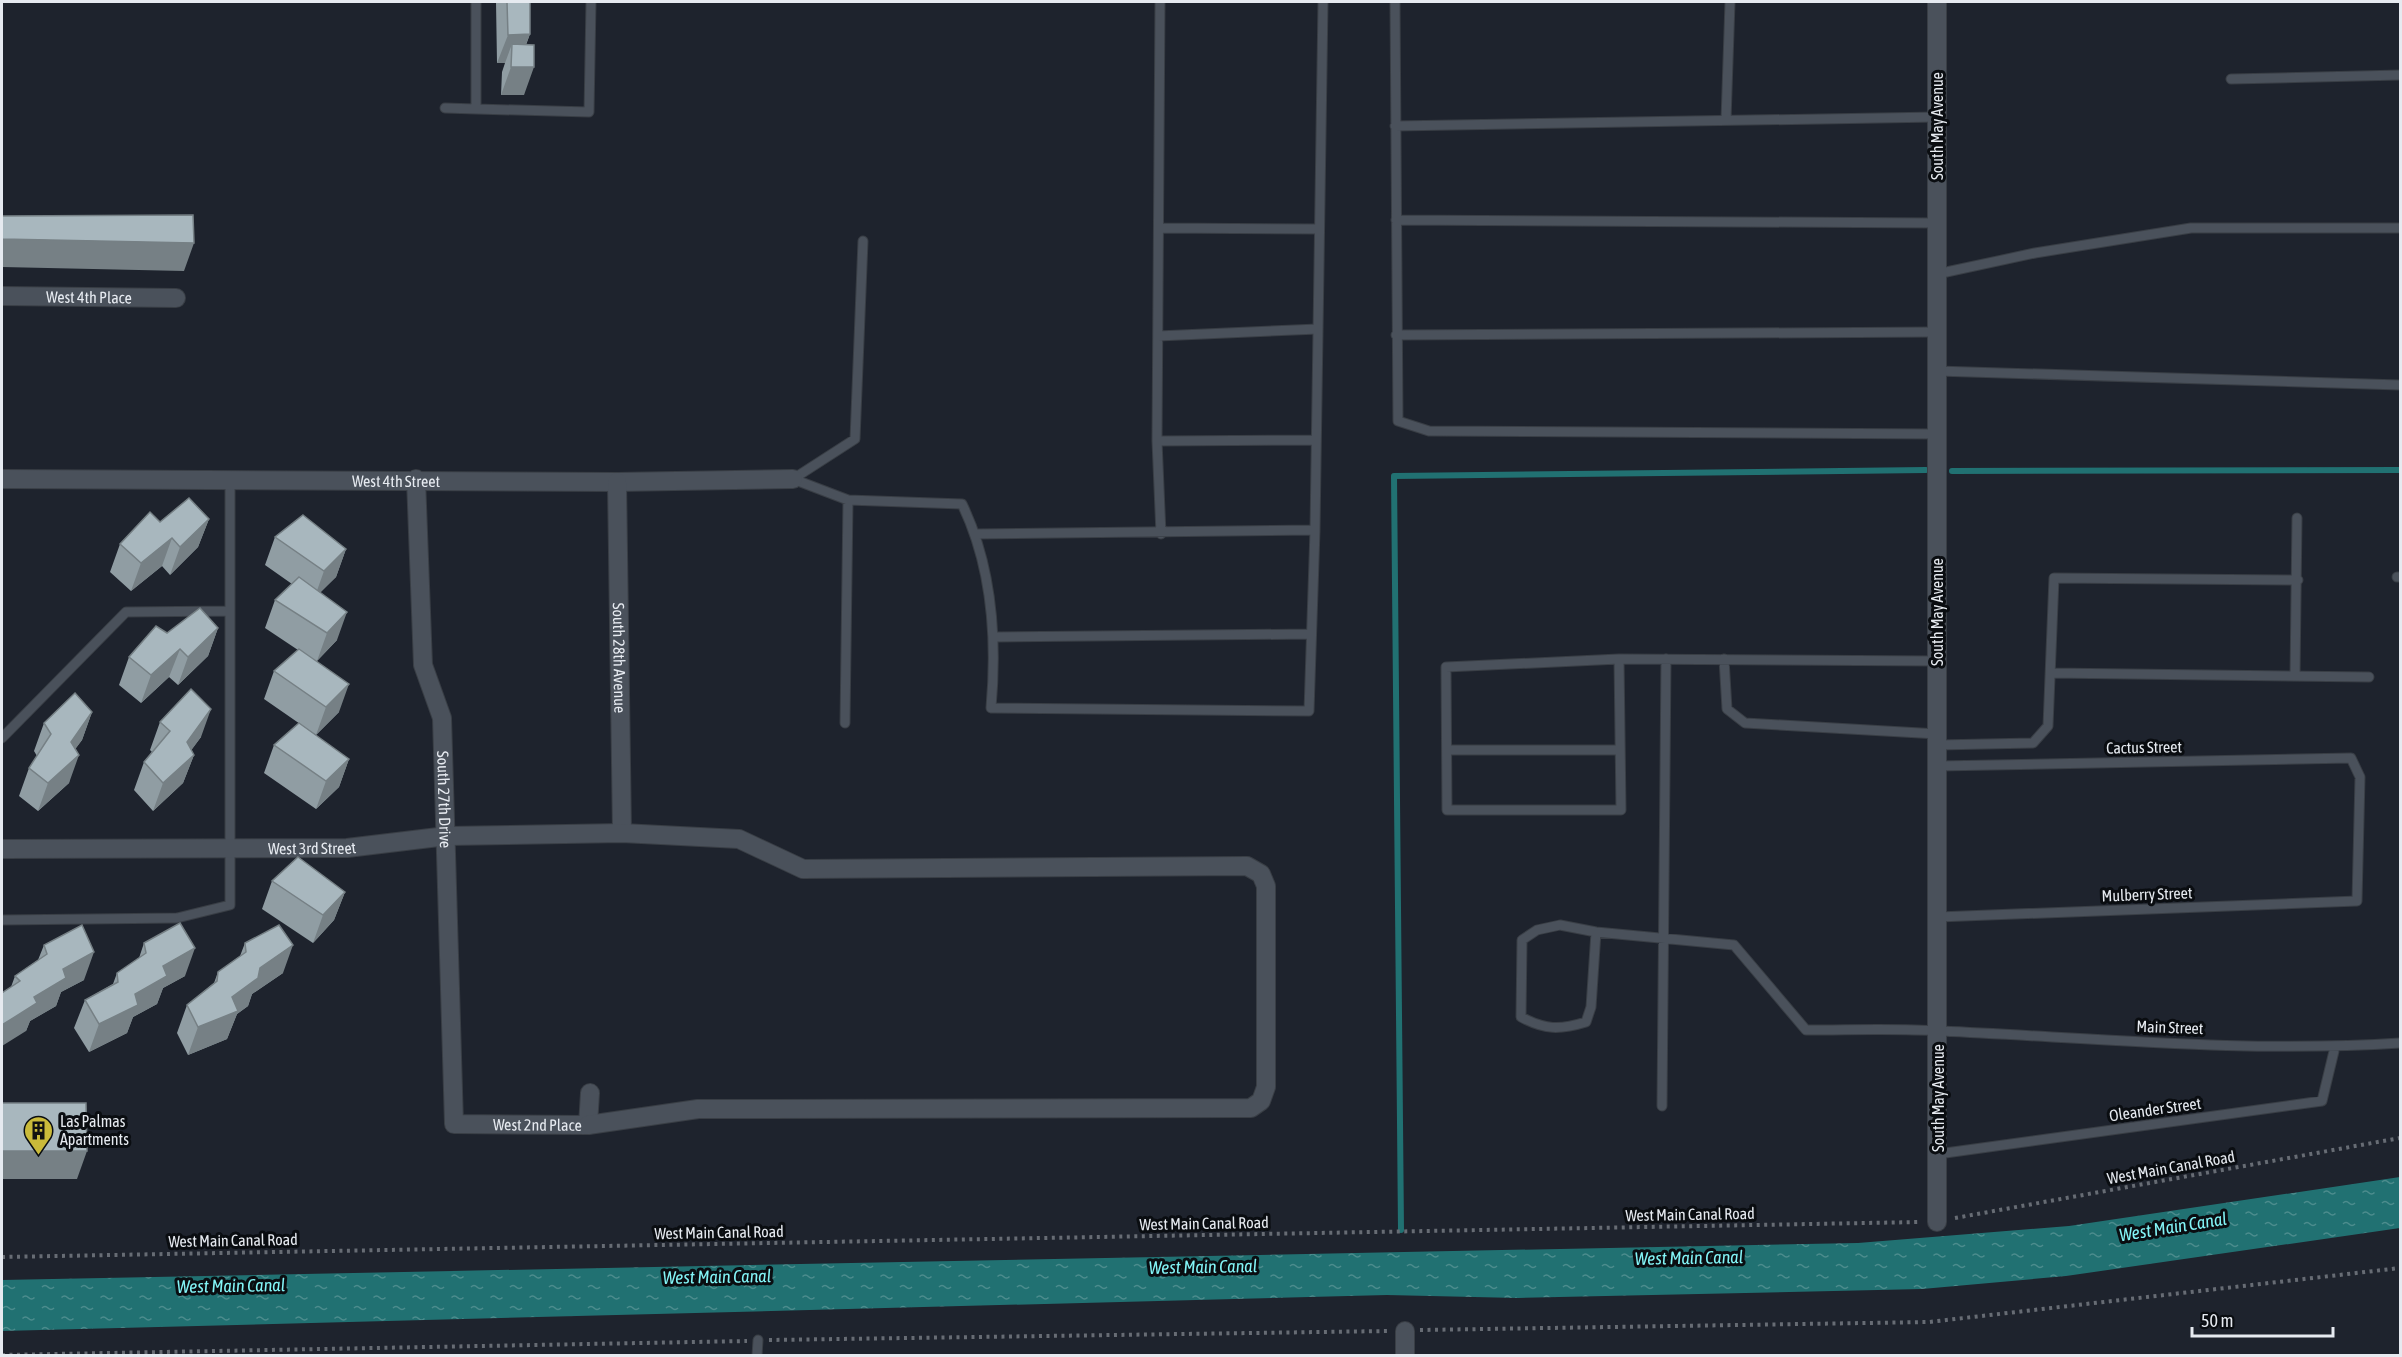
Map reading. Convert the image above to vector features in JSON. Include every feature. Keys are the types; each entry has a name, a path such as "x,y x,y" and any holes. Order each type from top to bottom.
{"street":[{"name":"South May Avenue","path":"1936,2 1939,1030 1937,1222"},
{"name":"West 4th Place","path":"2,296 176,298"},
{"name":"West 4th Street","path":"2,479 416,479 617,482 793,479"},
{"name":"South 27th Drive","path":"416,479 423,665 441,718 447,836 454,1124"},
{"name":"South 28th Avenue","path":"617,482 622,833"},
{"name":"West 3rd Street","path":"2,849 347,848 447,836 622,833 739,839 803,869 1247,866 1261,874 1266,886 1266,1087 1261,1101 1251,1108 698,1108 588,1125"},
{"name":"West 2nd Place","path":"454,1124 588,1125 590,1093"},
{"path":"1405,1330 1405,1356"}],"lane":[{"path":"476,2 476,109"},
{"path":"445,108 589,112 591,2"},
{"path":"1160,2 1158,441 1161,534"},
{"path":"793,479 848,500 962,504 976,534 995,637 992,708 1309,711 1315,530 1323,2"},
{"path":"1395,2 1398,421 1429,431 1936,434"},
{"path":"1726,120 1730,2"},
{"path":"2231,79 2400,75"},
{"path":"1395,126 1936,117"},
{"path":"1396,220 1936,224"},
{"path":"1159,228 1319,229"},
{"path":"1936,274 2035,254 2191,228 2400,228"},
{"path":"793,479 855,439 863,241"},
{"path":"1158,336 1318,329"},
{"path":"1396,335 1936,332"},
{"path":"1936,371 2400,386"},
{"path":"1158,441 1316,440"},
{"path":"2,920 177,918 230,905 230,479"},
{"path":"845,723 848,500"},
{"path":"2295,676 2297,519"},
{"path":"976,534 1161,534 1315,530"},
{"path":"1724,659 1727,709 1745,723 1938,740 2033,743 2048,726 2054,578 2298,580"},
{"path":"2,738 126,612 230,611"},
{"path":"995,637 1311,634"},
{"path":"1619,659 1621,810 1447,810 1446,667 1619,659 1937,662"},
{"path":"1662,1106 1666,659"},
{"path":"2050,673 2369,677"},
{"path":"1447,750 1620,750"},
{"name":"Cactus Street","path":"1938,766 2351,758 2360,777 2357,901"},
{"name":"Mulberry Street","path":"1938,917 2357,901"},
{"path":"1560,925 1596,932 1591,1007 1586,1022 1563,1029 1536,1025 1521,1017 1522,940 1537,930 1560,925"},
{"name":"Main Street","path":"1596,932 1734,945 1806,1030 1939,1030 2092,1039 2335,1047 2400,1043"},
{"name":"Oleander Street","path":"1938,1154 2322,1101 2335,1047"},
{"path":"757,1356 758,1341"}],"path":[{"name":"West Main Canal Road","path":"2,1257 1937,1222 2400,1138"},
{"path":"2,1355 1929,1322 2400,1269"}],"water":[{"name":"West Main Canal","path":"2400,1177 2400,1228 2066,1276 1922,1289 1518,1298 1387,1295 2,1331 2,1280 1858,1243 2069,1226"}],"building":[{"path":"507,2 530,2 530,34 508,35"},
{"path":"512,44 534,45 534,67 511,67"},
{"path":"193,215 194,243 2,239 2,216"},
{"path":"189,498 209,519 180,547 172,538 141,563 120,544 150,512 160,522"},
{"path":"303,515 346,549 324,571 275,537"},
{"path":"299,577 347,612 327,633 275,600"},
{"path":"200,608 218,628 188,657 180,649 151,675 129,657 156,626 167,633"},
{"path":"299,649 349,684 326,707 274,671"},
{"path":"191,689 211,709 187,742 194,755 163,783 144,762 170,731 160,722"},
{"path":"75,693 92,712 71,742 79,755 48,783 29,768 51,734 44,723"},
{"path":"299,723 349,759 326,781 274,745"},
{"path":"298,857 345,892 323,915 272,881"},
{"path":"180,923 195,948 163,966 167,976 135,994 138,1005 99,1024 85,1000 118,982 117,973 146,953 144,943"},
{"path":"82,925 94,952 63,969 66,978 34,997 37,1003 2,1025 2,993 20,981 15,976 47,954 44,945"},
{"path":"279,925 293,945 260,968 258,978 232,997 238,1011 198,1027 187,1005 217,981 218,972 246,952 245,943"},
{"path":"2,1103 86,1103 87,1151 2,1151"}],"waterway":[{"path":"1401,1230 1394,476 1926,470"},
{"path":"1952,471 2400,470"}],"place":[{"name":"Las Palmas Apartments","path":"39,1156"}]}
